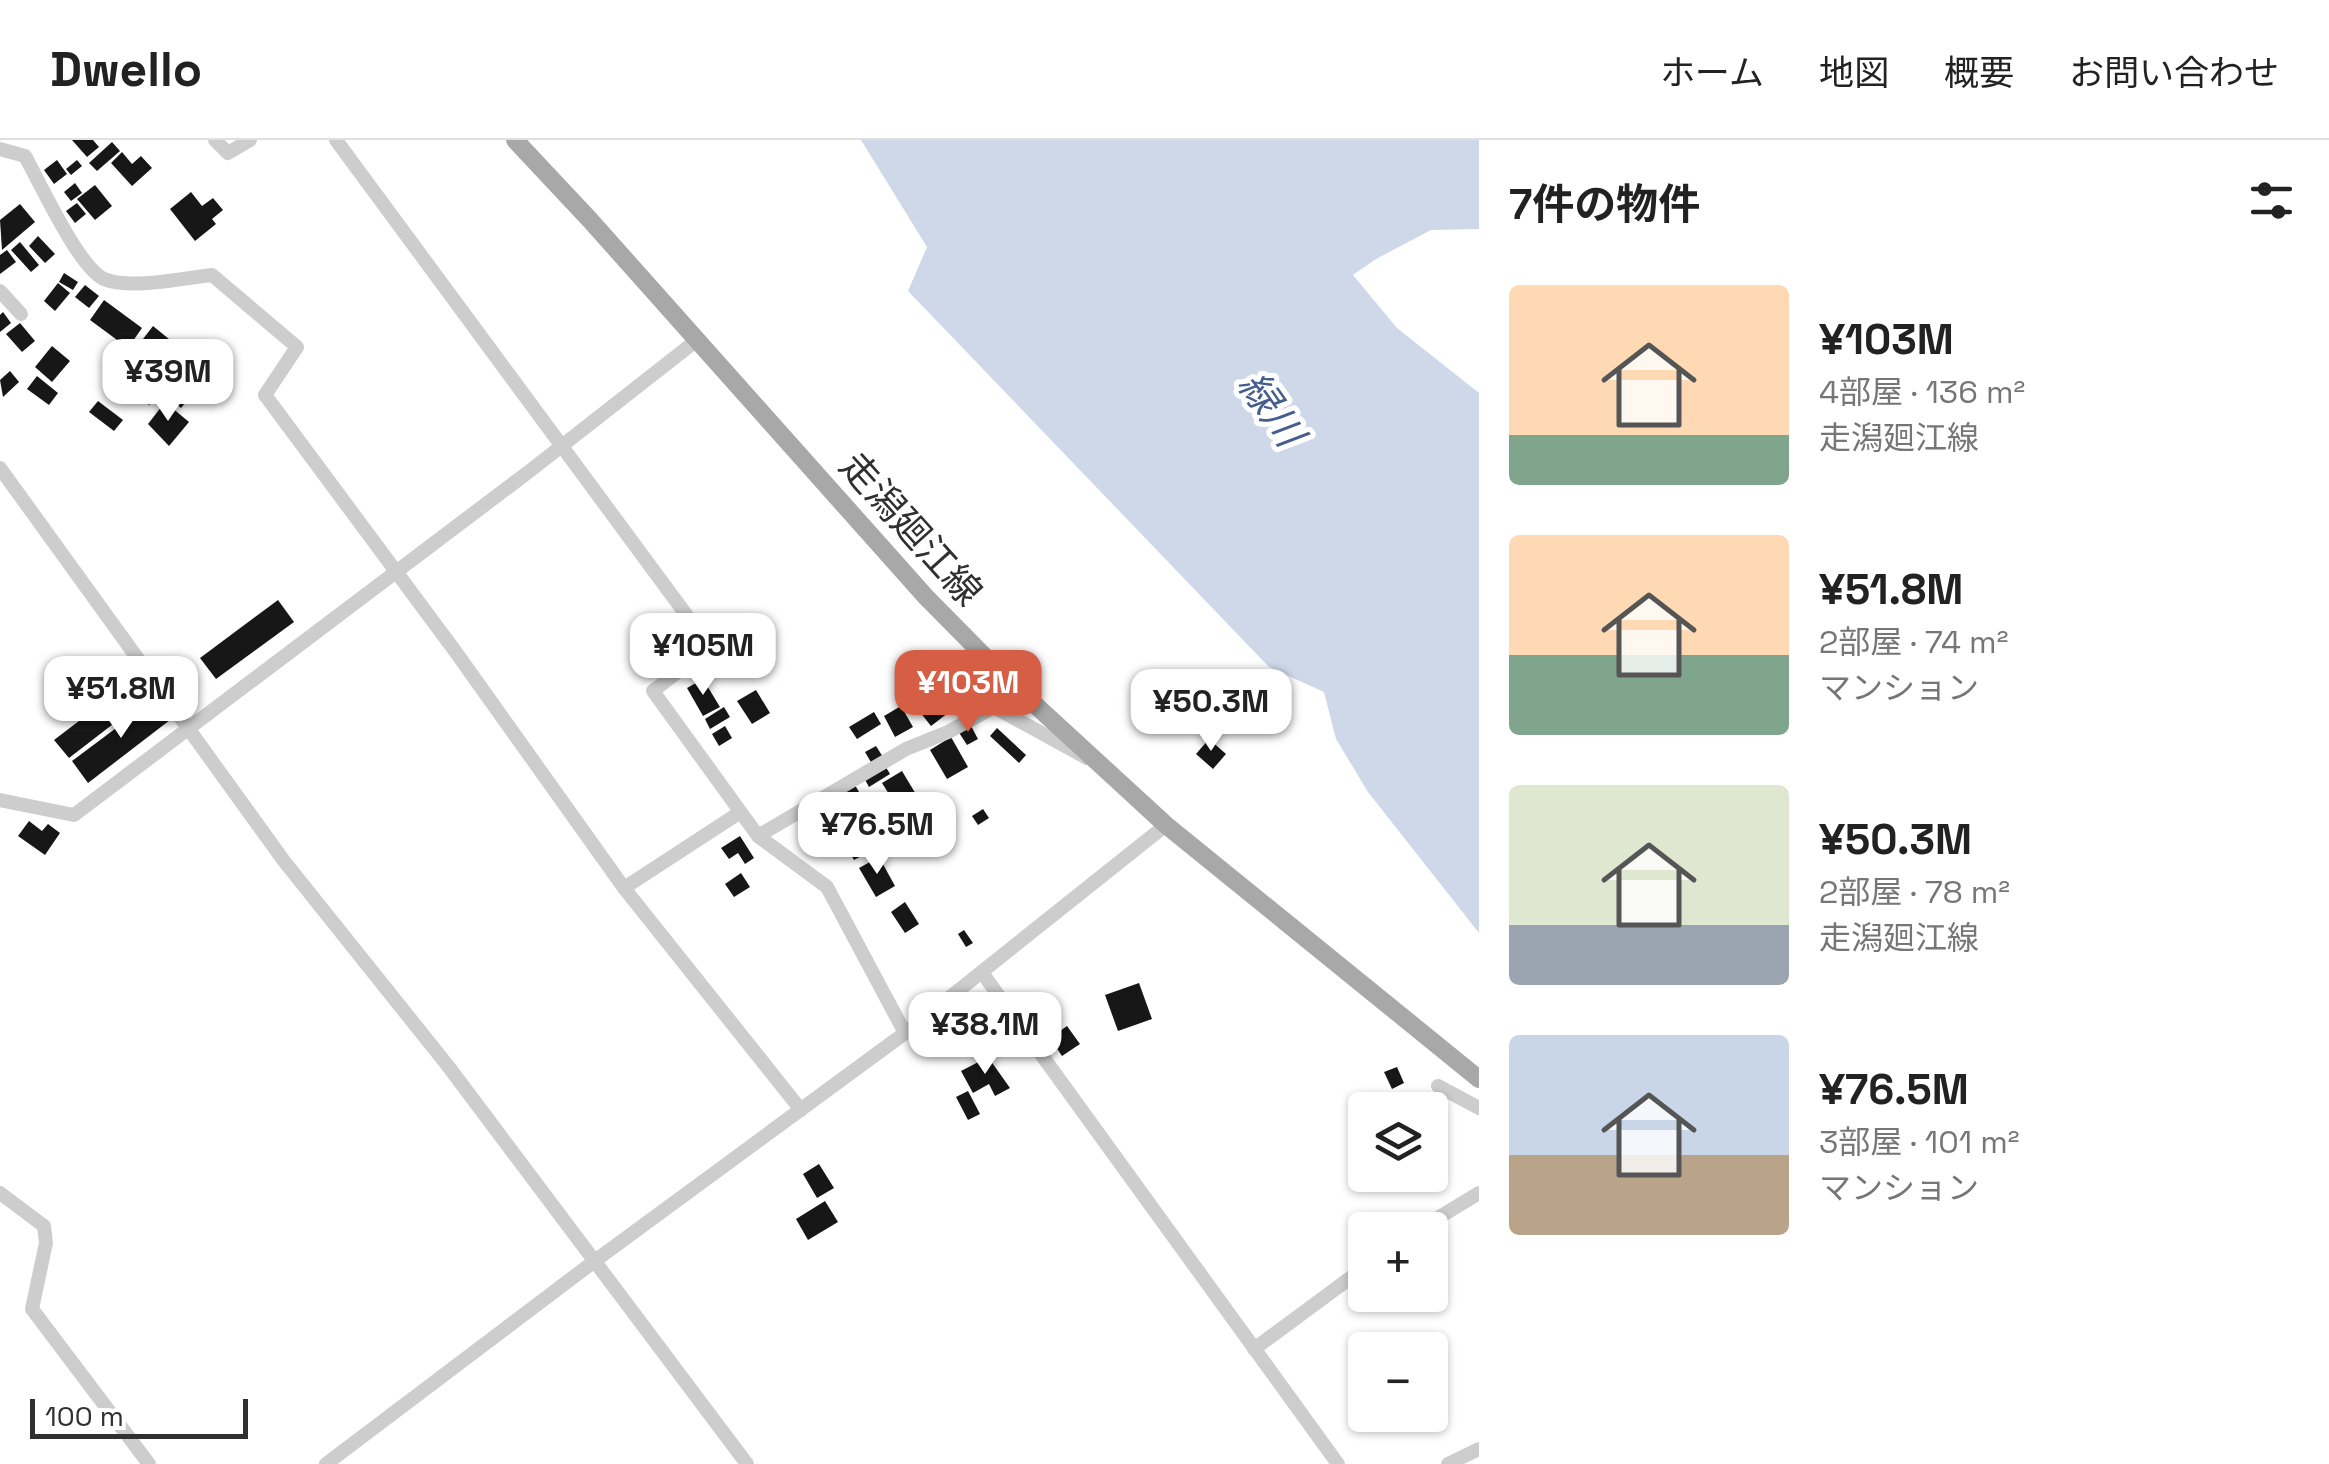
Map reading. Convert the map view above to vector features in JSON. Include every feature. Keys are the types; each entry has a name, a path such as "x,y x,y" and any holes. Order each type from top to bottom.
{"main road":[{"name":"走潟廻江線","path":"515,140 926,597 1098,764 1166,824 1479,1078"}],"street":[{"path":"215,140 228,153 250,140"},
{"path":"336,140 710,647 653,692 758,836 827,888 906,1033"},
{"path":"0,148 25,156 85,264 102,279 124,284 212,276 297,347 265,395 624,888 800,1110"},
{"path":"0,291 21,314"},
{"path":"0,800 74,815 697,340"},
{"path":"0,468 284,861 448,1066 747,1464"},
{"path":"758,836 906,748 994,708 1098,764"},
{"path":"624,888 740,813"},
{"path":"326,1464 906,1033 1166,824"},
{"path":"983,974 1338,1464"},
{"path":"1438,1086 1479,1108"},
{"path":"1447,1212 1479,1192"},
{"path":"0,1193 44,1226 46,1243 32,1309 149,1464"},
{"path":"1254,1349 1348,1280"},
{"path":"1448,1464 1479,1449"}],"water":[{"name":"緑川","path":"861,140 1479,140 1479,229 1431,230 1353,275 1397,328 1479,393 1479,933 1368,792 1336,739 1324,692 1269,667 908,291 927,247"}],"building":[{"path":"72,140 93,140 99,147 87,157"},
{"path":"112,142 120,151 97,171 89,163"},
{"path":"122,152 132,164 141,156 152,168 132,186 111,163"},
{"path":"57,160 67,174 54,184 44,170"},
{"path":"77,160 82,166 71,175 66,169"},
{"path":"75,183 82,193 71,201 64,192"},
{"path":"95,185 112,206 95,220 77,199"},
{"path":"191,192 202,206 213,198 223,210 212,219 216,224 195,241 170,209"},
{"path":"77,203 86,214 75,223 66,211"},
{"path":"20,204 35,222 2,250 0,220"},
{"path":"38,236 55,254 45,263 29,246"},
{"path":"20,242 39,265 31,272 11,250"},
{"path":"7,250 16,262 0,274 0,255"},
{"path":"64,273 78,282 73,290 59,282"},
{"path":"58,283 70,293 55,311 44,301"},
{"path":"85,285 99,296 89,308 75,297"},
{"path":"104,300 142,328 128,348 90,320"},
{"path":"3,312 11,323 0,332 0,315"},
{"path":"20,323 35,341 22,352 6,334"},
{"path":"153,326 175,344 156,369 133,352"},
{"path":"52,346 70,361 52,382 35,367"},
{"path":"10,371 19,382 3,397 0,380"},
{"path":"183,373 199,386 181,408 165,395"},
{"path":"37,376 58,393 49,405 27,389"},
{"path":"146,385 158,394 149,405 137,395"},
{"path":"98,401 123,420 114,431 89,412"},
{"path":"165,402 189,422 169,446 148,424"},
{"path":"278,600 294,622 216,679 200,658"},
{"path":"138,676 152,694 69,758 54,740"},
{"path":"703,679 720,707 703,716 687,688"},
{"path":"756,690 770,713 752,724 737,701"},
{"path":"934,694 948,713 931,726 916,707"},
{"path":"155,699 170,720 88,783 72,761"},
{"path":"901,706 913,727 895,737 884,716"},
{"path":"724,707 730,717 710,729 705,719"},
{"path":"874,712 881,724 857,739 849,727"},
{"path":"970,724 978,739 967,745 958,731"},
{"path":"725,726 732,738 719,746 712,734"},
{"path":"997,728 1026,755 1019,763 990,736"},
{"path":"951,737 968,767 947,779 930,750"},
{"path":"1209,739 1226,754 1213,769 1196,754"},
{"path":"876,746 883,757 872,764 865,752"},
{"path":"884,764 890,774 869,787 863,776"},
{"path":"902,771 920,801 901,813 882,783"},
{"path":"855,785 863,799 850,807 842,792"},
{"path":"827,801 836,818 811,832 801,815"},
{"path":"983,809 989,818 978,825 972,816"},
{"path":"29,821 42,831 48,824 60,833 45,855 18,836"},
{"path":"740,836 754,858 745,864 738,853 729,859 721,848"},
{"path":"860,836 869,852 854,860 845,844"},
{"path":"879,857 895,886 876,897 859,868"},
{"path":"741,873 750,887 734,897 725,884"},
{"path":"905,902 919,924 905,933 891,912"},
{"path":"964,930 973,943 966,947 958,934"},
{"path":"1139,983 1152,1019 1118,1031 1105,995"},
{"path":"983,1010 993,1025 978,1035 968,1021"},
{"path":"1067,1026 1080,1044 1062,1056 1050,1038"},
{"path":"951,1036 960,1049 949,1056 940,1043"},
{"path":"988,1057 1010,1088 995,1096 989,1084 973,1093 961,1071"},
{"path":"1397,1067 1404,1083 1392,1089 1384,1072"},
{"path":"968,1091 980,1114 968,1120 956,1097"},
{"path":"819,1164 834,1188 817,1198 803,1174"},
{"path":"825,1201 838,1222 808,1240 796,1219"}]}
